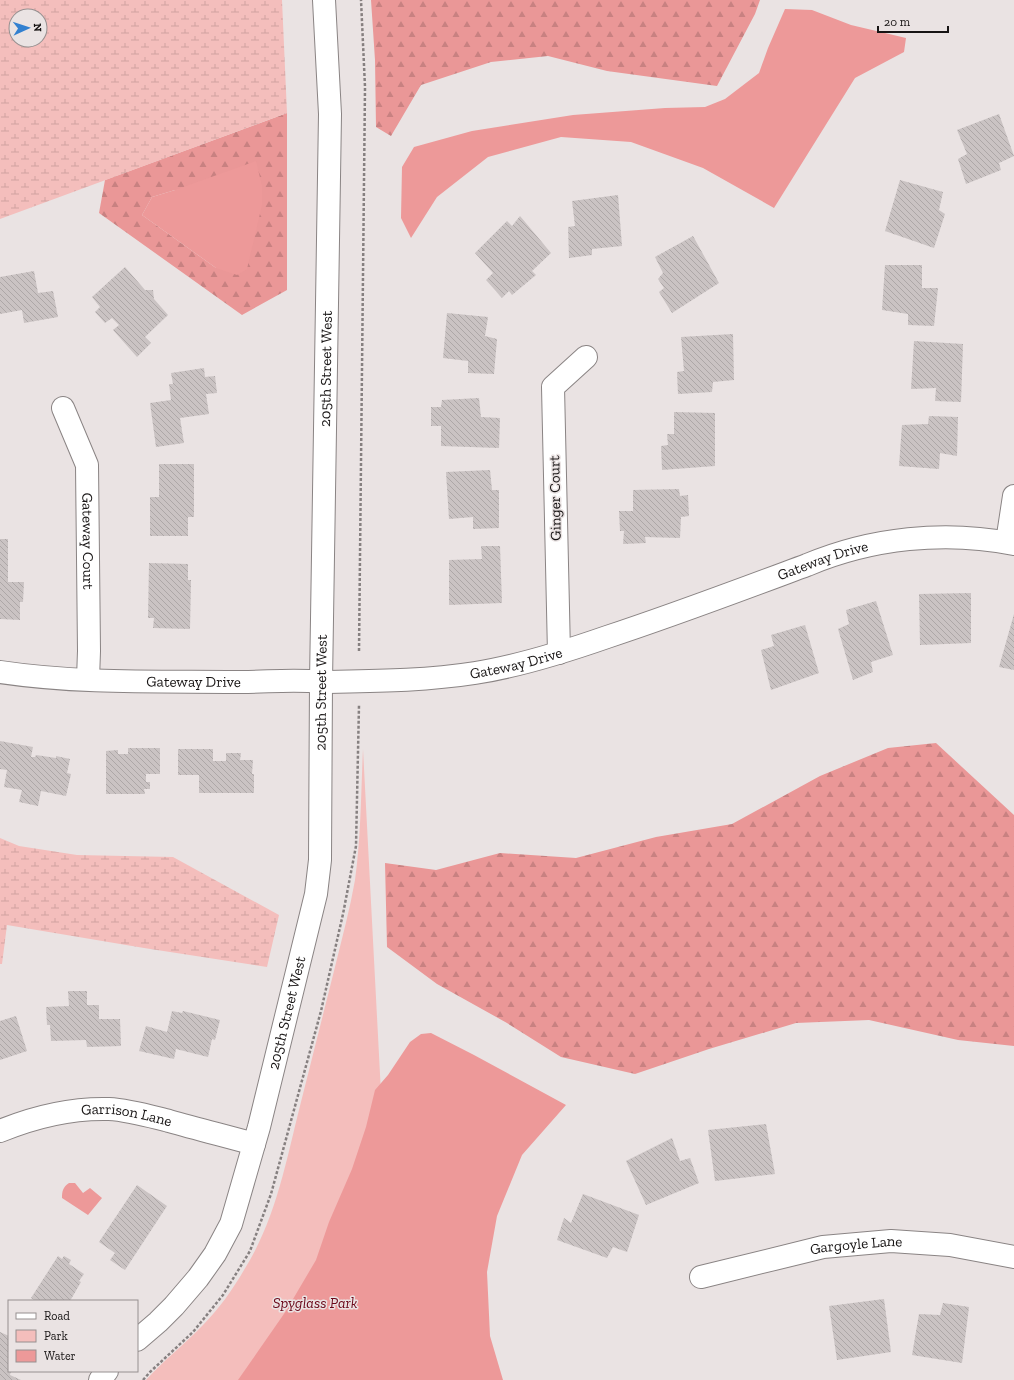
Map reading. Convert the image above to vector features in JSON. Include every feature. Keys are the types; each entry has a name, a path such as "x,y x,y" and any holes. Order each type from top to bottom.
{"street":[{"name":"205th Street West","path":"138,1339 174,1306 198,1278 215,1254 231,1224 254,1144 316,894 320,860 321,682 330,114 324,0"},
{"name":"Ginger Court","path":"559,653 553,387 586,357"},
{"name":"Gateway Court","path":"63,408 87,465 88,679"},
{"path":"1011,543 1014,496"},
{"name":"Gateway Drive","path":"0,672 37,677 88,679 321,682 394,680 475,673 559,653 659,619 830,556 859,548 895,541 926,538 958,537 1011,543"},
{"name":"Garrison Lane","path":"0,1131 27,1120 52,1115 82,1110 110,1109 138,1113 254,1144"},
{"name":"Gargoyle Lane","path":"701,1277 823,1247 891,1241 950,1245 1014,1257"},
{"path":"100,1380 106,1372"}],"path":[{"path":"359,651 365,94 361,0"}],"green space":[{"path":"0,0 282,0 287,113 0,219"},
{"path":"371,0 760,0 755,14 717,86 607,71 548,56 491,62 421,85 391,136 376,127 375,60"},
{"path":"287,113 287,290 242,315 99,213 105,180","holes":["175,190 216,268 142,215 152,197"]},
{"path":"936,743 1014,815 1014,1046 958,1040 869,1020 796,1023 709,1049 635,1074 561,1057 507,1023 437,984 387,947 385,863 436,870 500,853 576,858 656,837 732,824 820,776 888,748"},
{"name":"Spyglass Park","path":"363,749 396,1380 146,1380 203,1325 225,1299 240,1277 255,1250 273,1208 286,1164 353,891 358,847"},
{"path":"0,838 19,846 77,855 173,857 279,915 267,967 7,925 2,964 0,964"}],"water":[{"path":"785,9 812,10 851,25 906,38 904,52 855,78 774,208 703,168 631,142 561,137 488,157 437,197 411,238 401,218 402,167 414,147 472,131 573,115 665,108 705,107 725,99 759,73"},
{"path":"256,161 262,186 262,205 247,269 237,275 216,268 142,215 152,197"},
{"path":"431,1033 566,1105 522,1155 497,1216 487,1272 490,1336 503,1380 238,1380 286,1311 316,1260 329,1222 352,1169 366,1127 375,1090 388,1075 410,1042 421,1034"},
{"path":"69,1183 75,1183 83,1193 90,1188 102,1198 88,1215 62,1198 63,1189"}],"building":[{"path":"999,114 1014,156 999,163 1001,170 966,184 958,159 967,154 957,130"},
{"path":"900,180 943,192 939,210 945,214 934,248 885,231"},
{"path":"618,195 622,246 592,249 592,255 569,258 568,227 575,226 572,201"},
{"path":"520,216 551,253 532,271 536,275 512,295 509,291 502,298 486,280 493,273 475,253 507,221 512,226"},
{"path":"693,236 719,283 672,313 659,292 664,288 658,279 663,273 655,257"},
{"path":"885,265 922,265 922,288 938,288 934,326 908,325 908,314 882,310"},
{"path":"125,267 145,290 153,290 154,299 168,315 145,337 151,343 137,357 113,330 119,325 112,318 105,323 95,312 100,307 92,297"},
{"path":"34,271 38,293 53,291 58,317 24,323 22,310 0,314 0,277"},
{"path":"447,313 488,317 485,336 497,339 494,374 468,373 468,361 443,358"},
{"path":"733,334 734,380 713,382 712,392 678,394 677,372 684,371 681,337"},
{"path":"914,341 963,344 961,402 935,401 936,388 911,389"},
{"path":"204,368 205,377 215,376 217,393 206,394 209,414 180,418 184,443 156,447 150,403 171,400 169,384 173,384 171,373"},
{"path":"479,398 481,417 500,418 499,448 441,446 441,426 431,426 431,407 441,407 442,400"},
{"path":"674,412 715,413 715,466 662,470 661,446 668,445 667,434 674,434"},
{"path":"929,416 958,417 957,456 940,453 939,469 899,466 902,425 928,424"},
{"path":"159,464 194,464 194,517 188,517 188,536 150,536 150,497 159,497"},
{"path":"490,470 492,490 499,490 499,528 473,529 473,517 449,519 446,472"},
{"path":"679,489 680,496 688,495 689,516 681,517 680,538 645,537 646,543 623,544 624,531 620,531 619,511 633,511 633,490"},
{"path":"0,539 8,539 8,582 24,582 23,602 20,602 20,620 0,619"},
{"path":"481,546 500,546 502,603 449,605 449,560 482,559"},
{"path":"149,563 188,564 188,580 191,580 190,629 153,628 154,618 148,618"},
{"path":"971,593 971,643 920,645 919,594"},
{"path":"876,601 893,655 871,662 873,672 853,680 838,629 849,624 846,610"},
{"path":"1014,614 1014,670 999,667"},
{"path":"805,625 819,673 771,690 761,650 774,646 771,635"},
{"path":"0,741 33,747 31,757 35,757 36,755 56,758 56,756 70,759 67,773 71,774 66,796 41,791 38,806 19,802 22,790 4,787 7,770 0,769"},
{"path":"128,748 160,748 160,774 146,774 146,782 150,782 150,789 144,789 145,794 106,794 106,751 118,750 118,754 128,754"},
{"path":"178,749 213,749 213,761 226,761 226,753 241,753 240,760 253,760 252,774 254,774 254,793 199,793 199,775 178,775"},
{"path":"68,991 87,991 87,1005 99,1005 99,1019 120,1019 121,1046 87,1047 86,1040 51,1041 50,1025 47,1025 46,1007 69,1006"},
{"path":"172,1011 182,1013 183,1011 220,1020 215,1040 212,1039 208,1057 176,1049 174,1059 139,1051 146,1026 167,1032"},
{"path":"16,1016 27,1051 0,1060 0,1021"},
{"path":"766,1124 775,1174 715,1181 708,1130"},
{"path":"672,1138 680,1161 690,1158 699,1183 646,1205 626,1161"},
{"path":"137,1185 167,1206 125,1270 110,1260 115,1253 99,1242"},
{"path":"583,1194 639,1215 627,1252 613,1247 607,1258 557,1240 564,1218 571,1223"},
{"path":"58,1256 62,1259 64,1256 71,1260 69,1264 84,1274 79,1281 81,1282 71,1300 34,1300 31,1298"},
{"path":"884,1299 891,1352 837,1360 829,1306"},
{"path":"943,1303 969,1307 962,1363 912,1355 919,1314 940,1315"},
{"path":"0,1332 8,1336 8,1372 11,1372 10,1375 21,1380 0,1380"}]}
